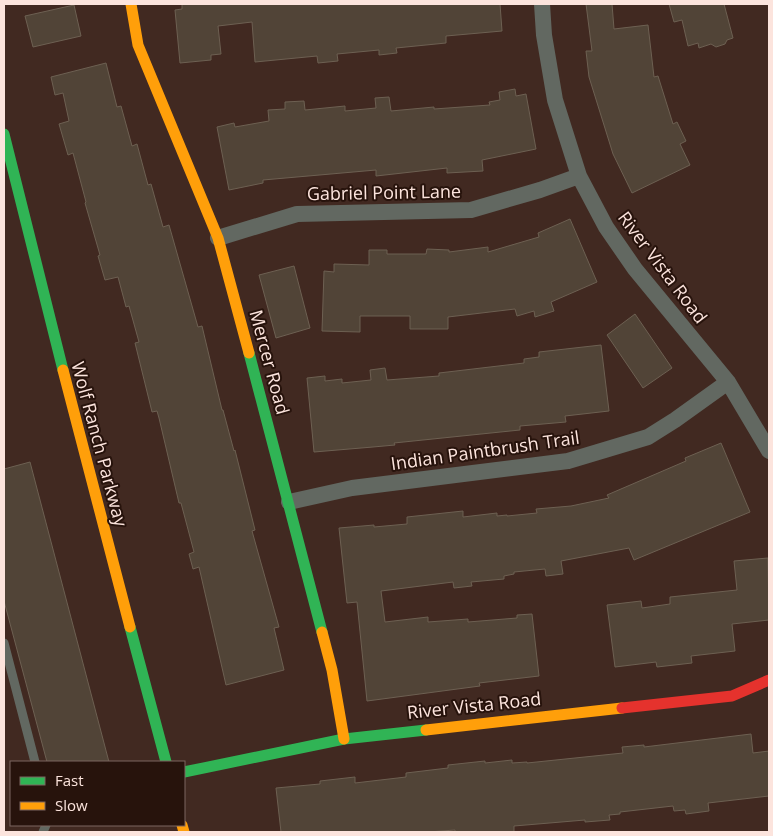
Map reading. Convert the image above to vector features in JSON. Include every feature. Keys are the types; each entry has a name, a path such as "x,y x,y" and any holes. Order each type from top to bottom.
{"street":[{"name":"Mercer Road","path":"131,4 138,45 218,238 332,670 344,738"},
{"name":"River Vista Road","path":"542,4 544,35 555,100 579,176 606,227 635,269 728,382 769,451"},
{"name":"Wolf Ranch Parkway","path":"4,134 72,408 166,761"},
{"name":"Gabriel Point Lane","path":"218,238 297,214 471,210 540,190 579,176"},
{"name":"Indian Paintbrush Trail","path":"289,502 352,488 568,461 648,437 728,382"},
{"name":"River Vista Road","path":"185,772 344,738 732,696 769,680"}],"lane":[{"path":"4,643 35,761"}],"building":[{"path":"182,4 500,4 502,31 446,36 446,43 396,48 397,53 379,55 379,50 337,54 338,61 318,63 317,56 255,62 252,22 218,26 221,54 211,55 211,60 180,63 175,10 182,9"},
{"path":"586,4 612,4 614,29 648,25 654,77 658,76 673,124 677,122 686,141 680,144 690,165 632,193 613,154 589,77 586,51 592,51"},
{"path":"669,4 724,4 733,38 727,40 725,44 716,47 711,44 699,48 698,43 688,46 682,20 674,22"},
{"path":"74,5 81,36 33,47 25,16"},
{"path":"106,63 117,107 121,106 132,146 137,144 148,185 151,184 163,227 169,225 198,327 202,326 222,410 235,450 255,530 252,531 279,627 274,628 284,670 226,685 199,567 193,569 189,554 194,552 181,503 179,503 159,418 157,411 152,412 135,343 139,342 129,306 126,307 118,277 105,280 73,153 68,155 59,124 69,121 63,93 55,95 51,77"},
{"path":"515,89 516,96 526,94 536,149 482,160 483,171 447,173 447,168 376,176 376,170 263,180 263,183 229,190 217,127 234,123 235,127 269,121 268,110 285,109 285,102 304,101 305,110 345,106 345,111 376,108 375,98 389,97 391,111 434,107 434,109 490,105 489,102 500,100 499,92"},
{"path":"570,219 597,282 551,302 554,311 535,317 534,311 517,316 515,309 448,317 448,329 410,329 410,316 360,316 360,332 322,331 324,271 334,272 334,264 369,265 369,250 387,250 387,254 426,254 427,249 449,250 449,252 488,247 488,252 539,237 538,233"},
{"path":"294,266 310,328 276,338 259,275"},
{"path":"635,314 672,368 643,388 607,335"},
{"path":"601,345 609,411 565,416 566,422 520,426 520,430 394,443 395,445 314,452 307,378 325,376 325,381 342,379 342,383 371,380 370,370 385,368 387,380 439,376 439,373 524,363 524,359 539,357 539,352"},
{"path":"721,443 750,512 634,560 629,548 561,561 563,574 546,576 545,569 514,572 514,574 504,576 504,579 471,582 472,586 454,588 453,582 381,591 385,622 428,617 428,622 468,619 468,622 517,618 517,615 532,614 539,676 479,683 480,686 367,701 357,602 347,603 339,528 407,524 407,517 463,511 463,517 497,513 497,516 507,516 537,513 536,509 571,506 609,498 607,495 686,461 685,458"},
{"path":"30,462 109,761 47,761 4,601 4,469"},
{"path":"768,558 769,620 732,624 735,651 691,656 692,663 657,667 656,662 615,667 607,605 641,601 642,608 670,604 670,597 737,590 734,561"},
{"path":"751,734 753,753 769,751 769,796 708,803 709,811 686,814 685,810 674,811 673,806 620,812 620,814 609,815 610,820 585,822 585,820 514,826 514,832 455,832 455,830 428,832 281,832 276,788 320,784 320,781 355,777 355,783 406,777 406,773 448,768 448,765 485,761 485,763 512,760 512,763 527,763 623,753 622,747 644,745 644,747"}],"traffic: fast":[{"path":"4,134 63,370"},
{"path":"249,353 322,632"},
{"path":"130,627 166,761"},
{"path":"185,772 344,739 426,730"}],"traffic: slow":[{"path":"131,4 138,45 218,238 249,353"},
{"path":"63,370 130,627"},
{"path":"322,632 332,670 344,739"},
{"path":"426,730 622,708"},
{"path":"182,826 184,832"}],"traffic: jam":[{"path":"622,708 732,696 769,680"}]}
